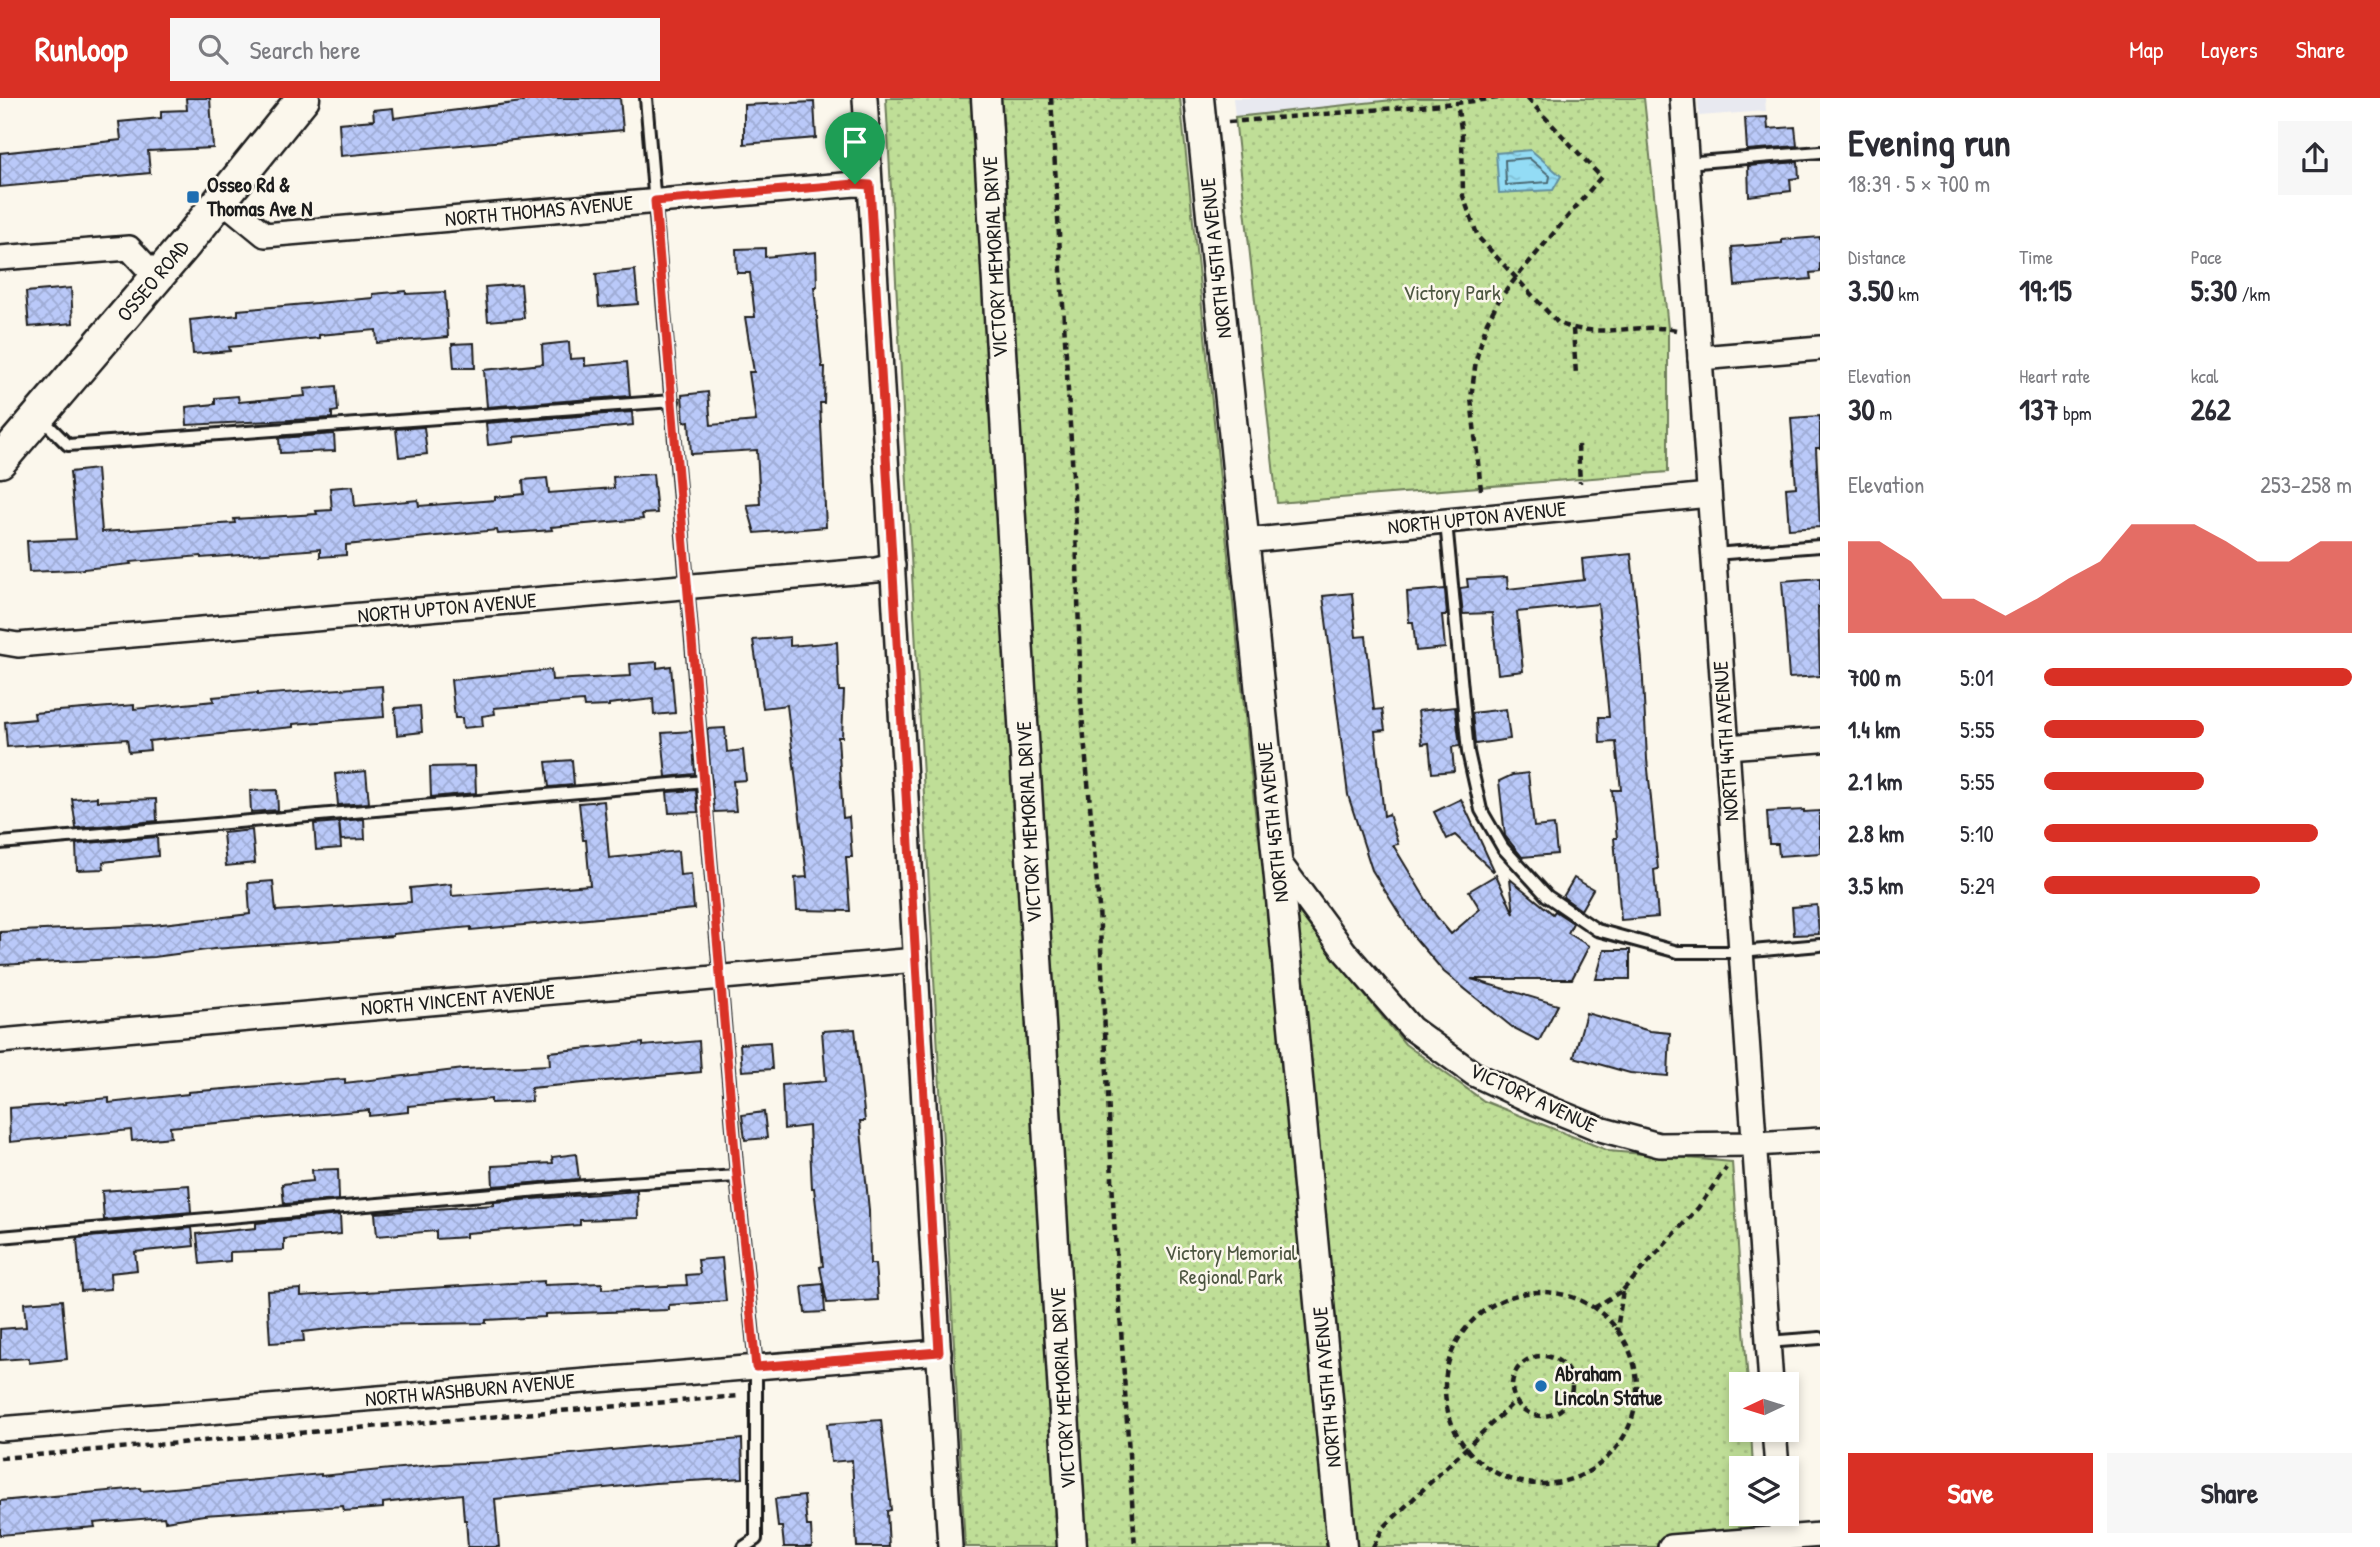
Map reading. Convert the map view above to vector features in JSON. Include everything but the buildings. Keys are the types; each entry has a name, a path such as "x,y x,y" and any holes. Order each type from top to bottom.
{"main road":[{"name":"OSSEO ROAD","path":"0,461 303,98"}],"street":[{"path":"865,98 950,1547"},
{"name":"VICTORY MEMORIAL DRIVE","path":"986,98 1072,1547"},
{"name":"NORTH 45TH AVENUE","path":"1199,98 1278,861 1342,1547"},
{"name":"NORTH 44TH AVENUE","path":"1682,98 1770,1372"},
{"name":"NORTH THOMAS AVENUE","path":"221,199 265,235 855,184 870,185"},
{"path":"0,258 128,248 156,277"},
{"path":"1700,358 1820,348"},
{"name":"NORTH UPTON AVENUE","path":"1244,541 1709,495"},
{"name":"NORTH UPTON AVENUE","path":"0,642 18,645 876,570 894,566"},
{"path":"1727,747 1820,740"},
{"name":"VICTORY AVENUE","path":"1278,861 1345,952 1411,1028 1474,1074 1535,1103 1600,1129 1659,1145 1754,1144"},
{"name":"NORTH VINCENT AVENUE","path":"0,1041 916,960"},
{"path":"1754,1144 1820,1140"},
{"name":"NORTH WASHBURN AVENUE","path":"0,1429 939,1352"},
{"path":"1781,1526 1782,1538"},
{"path":"1670,1547 1820,1535"}],"lane":[{"path":"646,98 737,1176 756,1367 755,1539 744,1547"},
{"path":"1686,163 1820,152"},
{"path":"39,416 68,445 673,401"},
{"path":"1446,522 1468,752 1481,810 1503,848 1547,896 1597,930 1678,952 1741,952 1820,945"},
{"path":"1713,554 1820,545"},
{"path":"0,843 705,781"},
{"path":"0,1237 583,1186 737,1176"},
{"path":"1768,1342 1820,1338"}],"path":[{"path":"1051,98 1076,528 1081,703 1099,907 1114,1220 1135,1547"},
{"path":"1220,124 1498,98"},
{"path":"1481,491 1471,409 1474,370 1487,322 1499,300 1601,177 1527,98"},
{"path":"1457,103 1462,135 1463,196 1478,237 1558,323 1573,329 1618,331 1661,327 1676,330"},
{"path":"1573,329 1576,375"},
{"path":"1578,445 1580,483"},
{"path":"1594,1308 1623,1290 1698,1208 1721,1175"},
{"path":"1617,1330 1623,1290"},
{"path":"1539,1292 1564,1295 1594,1308 1617,1330 1628,1346 1636,1375 1635,1408 1626,1434 1609,1457 1597,1467 1569,1480 1552,1484 1532,1484 1495,1473 1465,1447 1450,1419 1446,1386 1455,1347 1469,1325 1490,1307 1519,1295 1539,1292"},
{"path":"1543,1355 1553,1357 1568,1369 1572,1390 1569,1399 1555,1413 1545,1416 1532,1415 1521,1409 1515,1401 1511,1390 1512,1379 1515,1370 1523,1361 1532,1356 1543,1355"},
{"path":"0,1458 755,1394"},
{"path":"1373,1547 1383,1528 1515,1401"}],"shaded area":[{"path":"1233,98 1411,98 1235,117"},
{"path":"1698,98 1765,98 1766,111 1699,116"}],"green space":[{"name":"Victory Memorial Regional Park","path":"886,98 1180,98 1257,830 1280,888 1405,1044 1484,1101 1609,1151 1732,1162 1747,1372 1729,1372 1729,1442 1752,1442 1752,1456 1729,1456 1729,1526 1758,1526 1759,1547 965,1547"},
{"name":"Victory Park","path":"1411,98 1644,98 1668,328 1668,472 1277,503 1235,117"}],"water":[{"path":"1531,150 1561,176 1553,190 1499,193 1496,153"}],"place":[{"name":"Osseo Rd & Thomas Ave N","path":"193,197"},
{"name":"Abraham Lincoln Statue","path":"1541,1386"}],"route":[{"path":"855,184 870,185 939,1352 756,1367 737,1176 655,201 855,184"}]}
